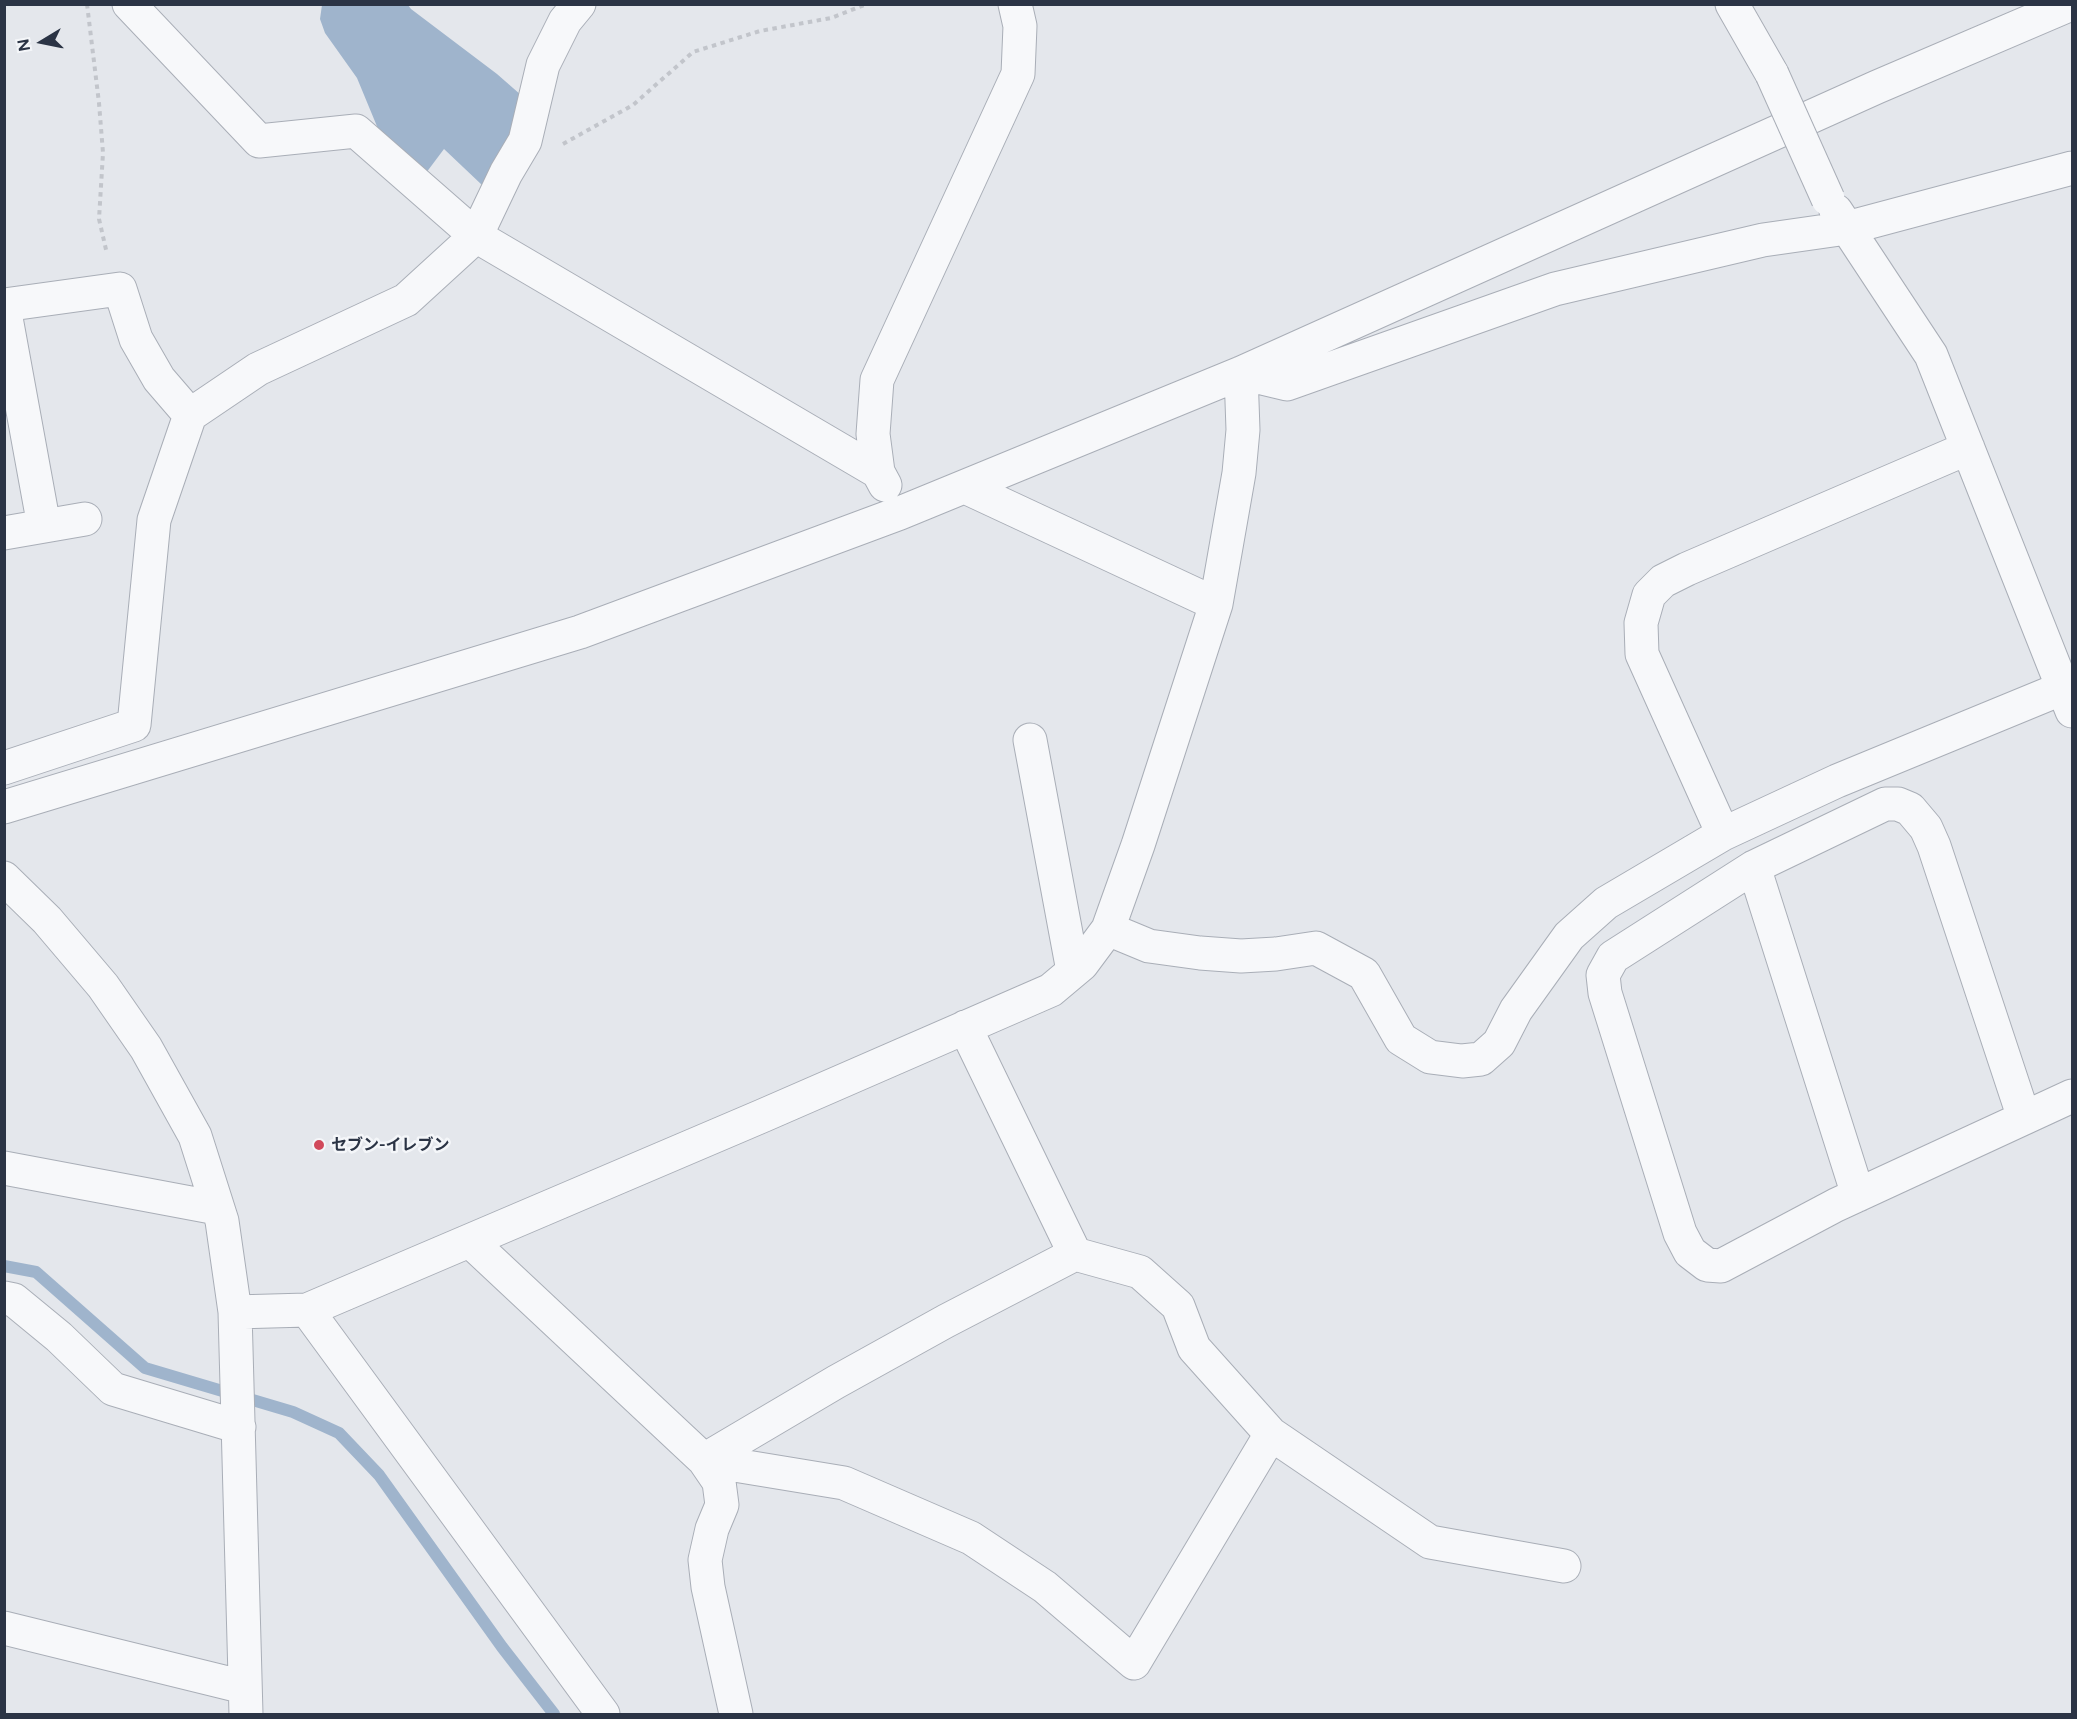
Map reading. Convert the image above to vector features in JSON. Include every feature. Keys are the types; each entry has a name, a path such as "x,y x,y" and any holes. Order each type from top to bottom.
{"street":[{"path":"129,4 259,141 356,131 476,236 878,472"},
{"path":"4,768 134,725 154,520 190,416 258,369 406,300 476,236 506,173 525,141 543,65 565,21 579,4"},
{"path":"900,513 878,472 873,434 877,380 1018,74 1020,26 1015,4"},
{"path":"1108,929 1149,946 1200,953 1240,956 1316,948 1364,974 1401,1039 1430,1057 1462,1061 1481,1059 1499,1043 1516,1010 1569,936 1606,903 1723,834 1838,781 2070,705 1931,355 1828,199 1772,74 1732,4"},
{"path":"4,807 580,633 900,513 1241,372 1877,87 2072,4"},
{"path":"1241,372 1287,384 1555,289 1763,240 1847,228 2073,168"},
{"path":"44,526 4,306 120,289 136,339 159,379 190,416"},
{"path":"235,1312 307,1310 1051,990 1082,964 1108,929 1216,604 1239,473 1243,429 1241,372"},
{"path":"1723,834 1642,654 1641,623 1649,595 1663,580 1968,448"},
{"path":"965,487 1216,604"},
{"path":"4,533 85,519"},
{"path":"1030,740 1072,971"},
{"path":"2024,1118 1934,846 1926,828 1910,809 1898,804 1885,804 1754,867 1613,957 1603,975 1605,993 1680,1233 1690,1252 1707,1265 1720,1266 1858,1195 2073,1096"},
{"path":"1754,867 1858,1195"},
{"path":"4,878 47,920 103,986 146,1048 195,1136 222,1221 235,1312 245,1701 4,1628"},
{"path":"965,1027 1075,1254"},
{"path":"4,1168 217,1208"},
{"path":"471,1241 704,1460 719,1482 722,1505 712,1529 705,1560 708,1587 736,1714"},
{"path":"704,1460 856,1371 1075,1254 1140,1272 1178,1306 1194,1348 1271,1434 1430,1542 1564,1566"},
{"path":"4,1298 14,1300 59,1336 113,1389 239,1427"},
{"path":"307,1310 603,1714"},
{"path":"704,1460 844,1483 970,1538 1045,1587 1134,1663 1271,1434"}],"path":[{"path":"87,4 103,153 99,219 105,248 120,289"},
{"path":"557,147 633,105 693,52 760,31 831,18 867,4"}],"water":[{"path":"322,5 408,5 521,95 505,154 482,185 444,149 423,177 381,136 357,78 325,33 320,19"}],"waterway":[{"path":"4,1266 36,1272 145,1368 293,1412 339,1433 379,1475 502,1647 554,1714"}],"place":[{"name":"セブン-イレブン","path":"319,1145"}]}
